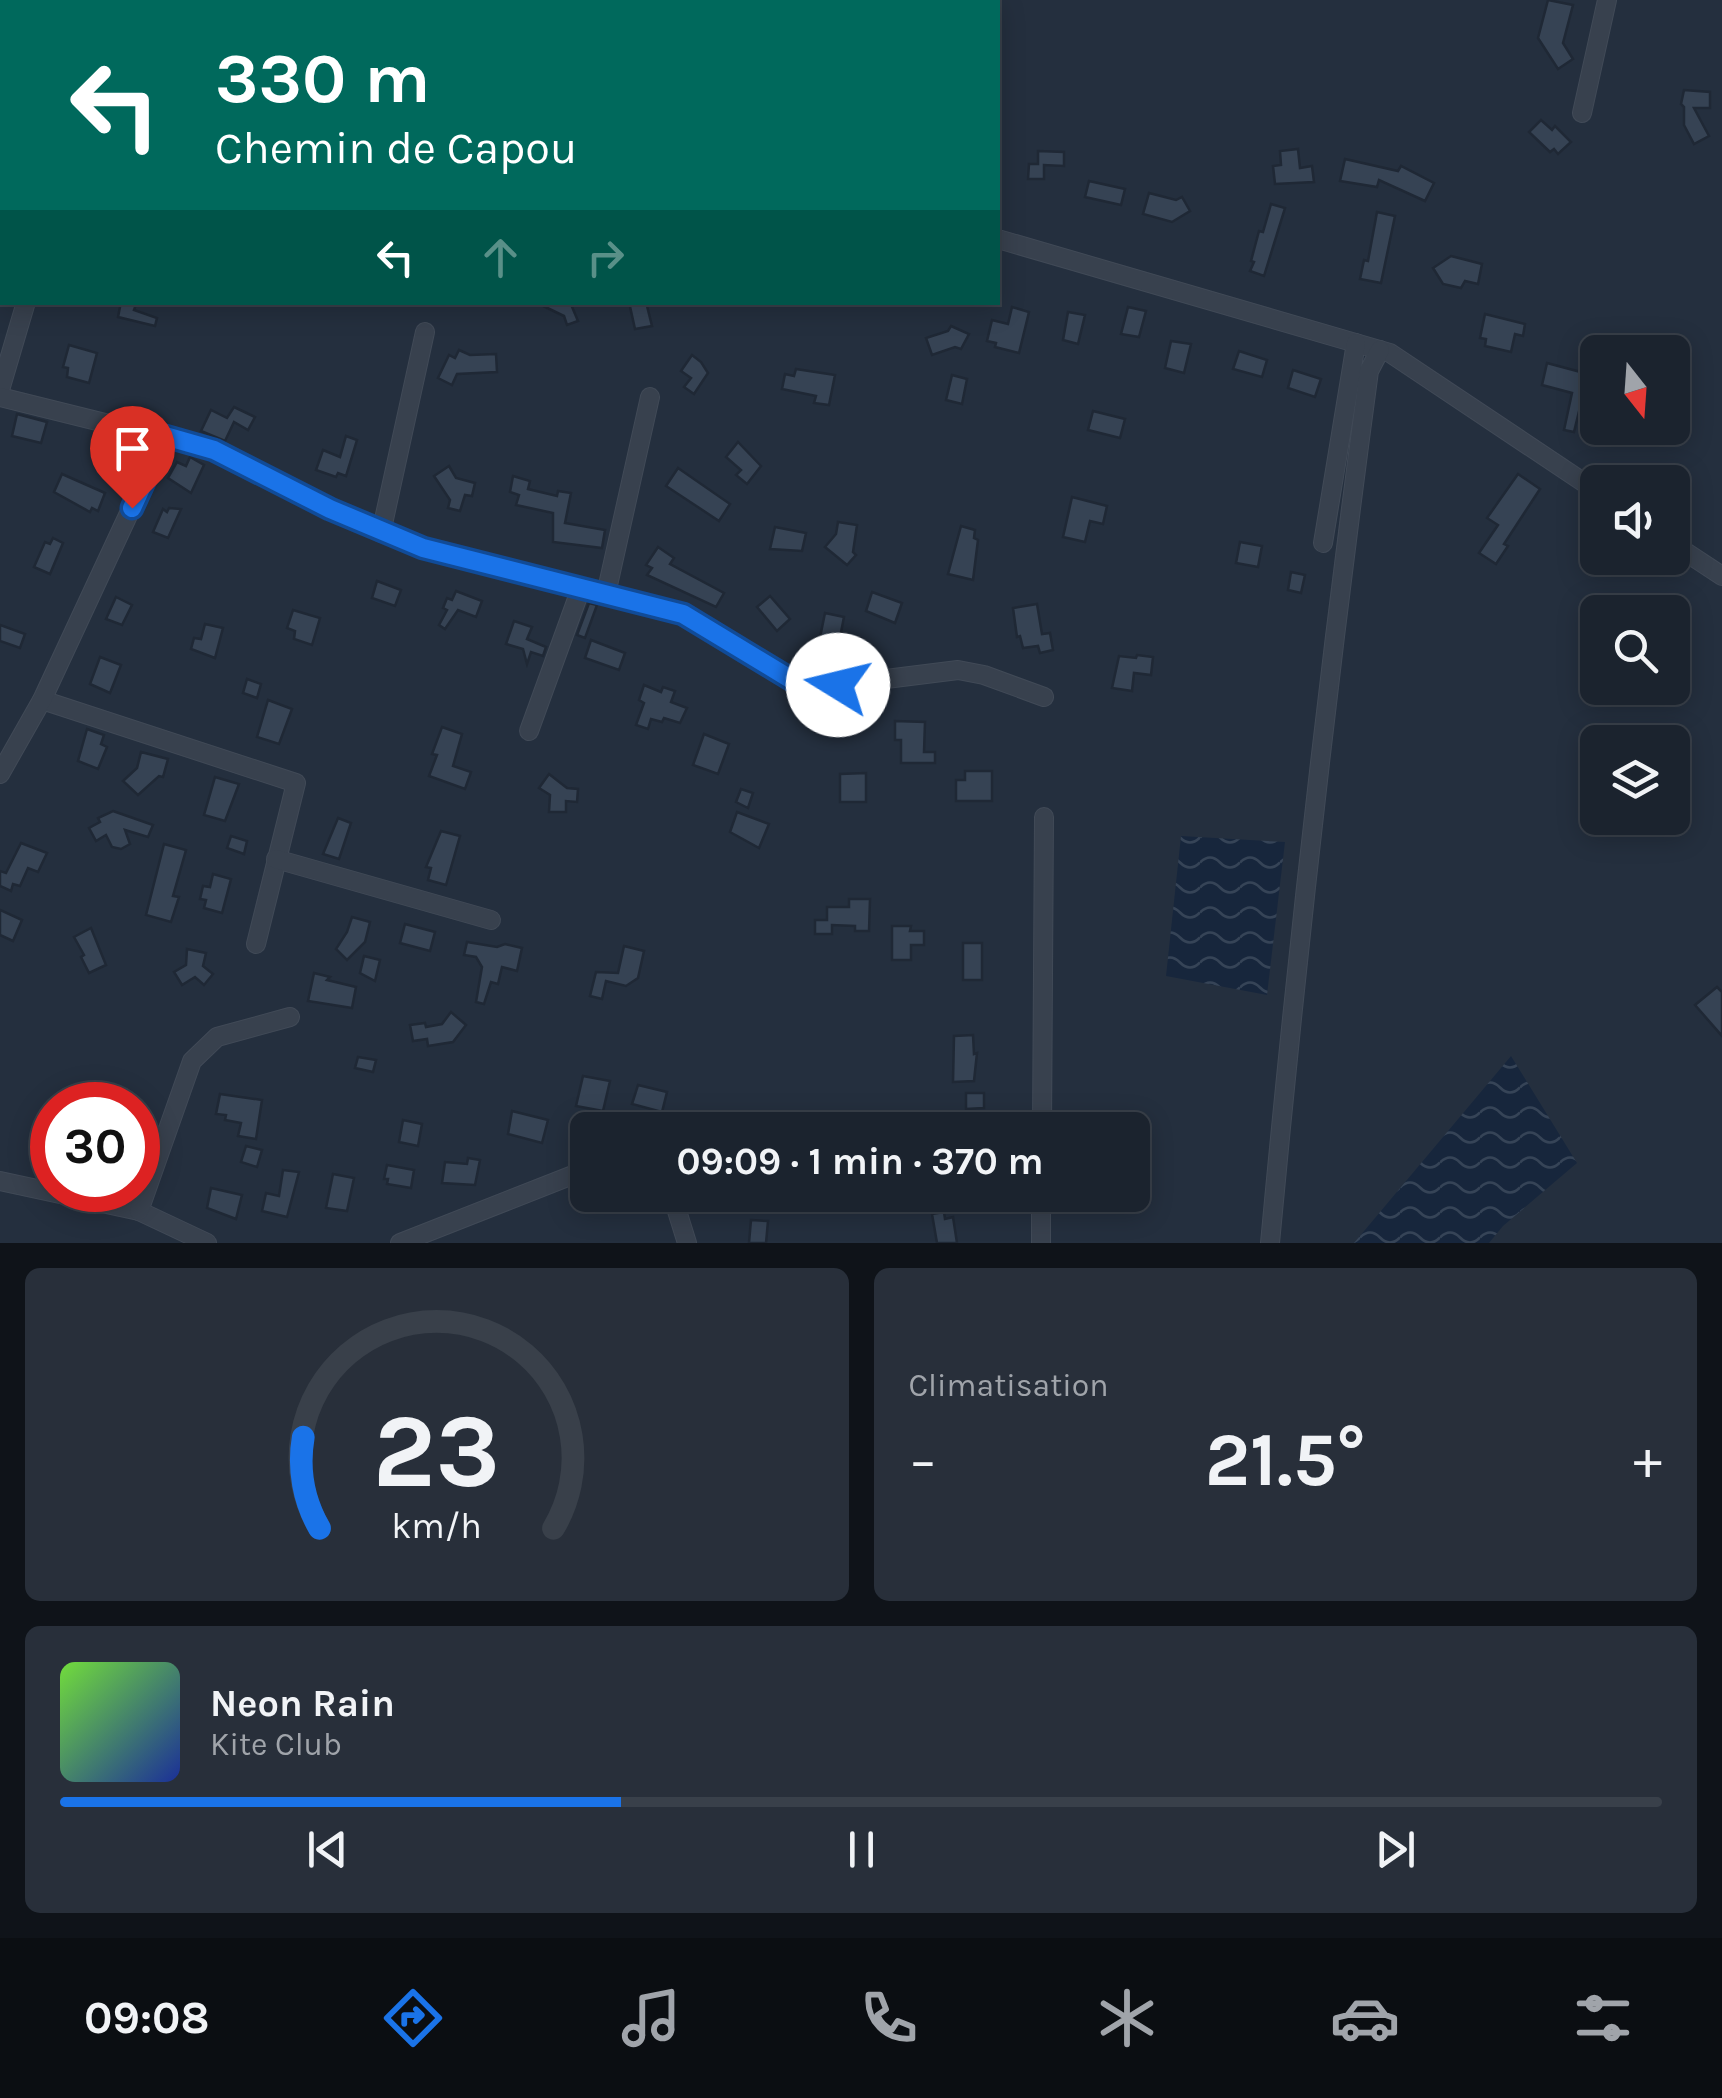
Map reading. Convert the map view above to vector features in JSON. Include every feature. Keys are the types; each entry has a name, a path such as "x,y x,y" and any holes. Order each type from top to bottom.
{"street":[{"path":"1582,113 1607,0"},
{"path":"1000,240 1390,352 1580,480"},
{"path":"25,305 0,394 214,450 380,532 423,548 683,614 792,680 838,685 958,670 984,675 1044,697"},
{"path":"380,532 424,332"},
{"path":"1323,543 1356,343"},
{"path":"1270,1243 1330,664 1369,371 1380,350"},
{"path":"606,594 650,397"},
{"path":"0,774 42,700 165,436"},
{"path":"1690,554 1722,576"},
{"path":"530,731 581,588"},
{"path":"42,700 296,784 256,944"},
{"path":"1042,1112 1044,817"},
{"path":"276,859 492,920"},
{"path":"160,1150 192,1061 217,1036 290,1017"},
{"path":"400,1243 570,1176"},
{"path":"0,1181 30,1188"},
{"path":"140,1212 206,1243"},
{"path":"677,1212 687,1243"},
{"path":"1041,1212 1041,1243"}],"water":[{"path":"1181,836 1285,842 1267,995 1166,976"},
{"path":"1511,1056 1577,1163 1503,1226 1489,1243 1354,1243"}],"building":[{"path":"1548,0 1573,5 1563,43 1573,59 1558,69 1538,38"},
{"path":"1684,90 1710,92 1710,108 1694,108 1709,136 1694,144 1684,125"},
{"path":"1541,120 1552,130 1555,126 1571,142 1558,154 1554,149 1550,152 1529,132"},
{"path":"1298,149 1300,168 1312,166 1314,182 1275,184 1273,166 1281,165 1280,151"},
{"path":"1038,151 1064,152 1064,166 1044,165 1044,179 1028,179 1029,164 1038,164"},
{"path":"1345,159 1398,171 1401,166 1434,183 1425,201 1379,180 1377,187 1340,181"},
{"path":"1089,181 1125,189 1121,205 1085,197"},
{"path":"1149,193 1176,200 1182,197 1190,211 1172,222 1143,214"},
{"path":"1271,204 1285,208 1264,276 1250,271 1259,231 1263,232"},
{"path":"1377,212 1395,216 1381,283 1360,279 1364,260 1368,261"},
{"path":"1451,256 1482,264 1478,284 1465,281 1461,288 1443,284 1433,268"},
{"path":"120,305 136,305 134,310 157,318 155,326 118,317"},
{"path":"541,305 571,305 578,321 567,325 564,316"},
{"path":"630,305 647,305 652,326 635,329"},
{"path":"1012,307 1029,312 1019,353 987,341 992,320 1008,324"},
{"path":"1128,307 1146,311 1139,337 1121,334"},
{"path":"1068,312 1085,315 1078,344 1063,340"},
{"path":"1485,314 1525,324 1523,336 1515,334 1511,352 1485,346 1486,339 1480,338"},
{"path":"951,326 969,334 961,349 955,347 932,355 926,338 948,331"},
{"path":"1171,341 1191,344 1184,373 1165,368"},
{"path":"69,345 97,353 89,383 67,377 68,368 63,367"},
{"path":"459,350 470,355 496,354 497,372 457,374 452,385 438,378 449,355 455,358"},
{"path":"1239,351 1267,360 1262,377 1233,369"},
{"path":"692,355 708,373 694,394 684,387 691,378 681,371"},
{"path":"1547,363 1580,372 1580,407 1574,432 1564,430 1572,393 1542,385"},
{"path":"796,369 835,375 829,405 814,403 816,396 782,389 785,374 794,376"},
{"path":"1293,370 1321,379 1315,397 1288,388"},
{"path":"952,375 967,379 962,404 946,400"},
{"path":"234,407 255,417 248,430 234,422 225,441 201,431 211,410 227,418"},
{"path":"1093,411 1125,419 1120,438 1088,430"},
{"path":"17,414 47,422 41,443 12,436"},
{"path":"346,436 357,440 346,476 316,470 323,450 340,457"},
{"path":"738,442 761,466 747,484 736,475 741,470 726,457"},
{"path":"190,457 204,465 191,493 168,478 177,462 186,466"},
{"path":"449,466 456,478 475,483 472,496 465,495 460,511 448,508 450,500 434,476"},
{"path":"678,468 730,504 719,521 666,486"},
{"path":"62,474 105,493 98,511 92,508 90,512 54,492"},
{"path":"1518,474 1540,489 1504,544 1508,546 1496,564 1479,553 1498,525 1487,518"},
{"path":"513,476 530,481 528,489 557,496 558,491 571,493 565,523 605,530 602,548 553,542 553,513 516,505 519,495 510,492"},
{"path":"1072,497 1107,506 1103,524 1090,521 1085,542 1063,537"},
{"path":"169,508 181,509 168,538 153,532 163,509 167,512"},
{"path":"838,522 857,525 853,552 856,555 847,565 825,547 836,534"},
{"path":"961,526 975,530 974,538 978,540 973,580 948,574"},
{"path":"775,527 806,533 802,551 770,549"},
{"path":"53,538 63,543 50,574 34,567 45,542 50,544"},
{"path":"1240,542 1262,546 1258,567 1236,563"},
{"path":"658,547 674,558 670,564 724,593 716,607 647,575 652,568 646,565"},
{"path":"1291,572 1305,575 1301,593 1288,590"},
{"path":"377,581 401,590 395,606 372,598"},
{"path":"456,591 482,601 476,617 458,610 445,629 439,625 447,610 443,608"},
{"path":"872,592 902,603 895,623 866,611"},
{"path":"770,596 790,619 777,631 757,607"},
{"path":"116,597 132,605 122,625 106,619"},
{"path":"589,603 597,605 585,638 577,635"},
{"path":"1037,604 1042,634 1050,633 1053,650 1040,653 1038,646 1023,648 1020,636 1017,637 1013,608"},
{"path":"293,610 320,618 312,645 294,639 295,631 287,628"},
{"path":"825,613 844,617 836,658 820,654 822,648 818,647"},
{"path":"514,621 532,627 527,639 546,647 543,656 531,652 527,664 523,649 506,644"},
{"path":"205,624 223,628 215,658 191,649 194,638 201,639"},
{"path":"0,625 25,634 20,648 0,641"},
{"path":"591,640 625,653 619,670 585,658"},
{"path":"1119,656 1153,657 1151,675 1134,673 1132,691 1112,688"},
{"path":"100,657 121,665 110,693 90,684"},
{"path":"247,679 261,684 257,698 243,693"},
{"path":"644,685 661,692 663,687 675,691 671,702 687,708 680,723 664,718 662,722 651,719 648,729 636,725 644,703 639,700"},
{"path":"268,700 292,709 279,744 257,737"},
{"path":"895,721 925,722 924,752 935,752 935,763 901,763 901,740 895,740"},
{"path":"442,727 462,734 453,766 471,772 465,789 429,776"},
{"path":"87,729 104,735 101,744 107,747 98,769 78,761"},
{"path":"704,734 729,744 718,774 693,765"},
{"path":"141,752 168,759 163,777 159,776 138,795 123,781 137,768"},
{"path":"965,771 992,771 992,801 956,801 956,780 965,780"},
{"path":"866,773 866,802 840,802 840,774"},
{"path":"549,774 567,788 578,789 577,802 566,801 566,812 549,812 550,795 539,788"},
{"path":"215,777 239,784 225,821 204,815"},
{"path":"741,789 753,793 748,808 736,802"},
{"path":"113,811 153,825 148,837 125,830 130,844 121,849 112,847 106,835 96,841 89,828"},
{"path":"737,812 769,824 759,848 730,832"},
{"path":"338,818 351,823 339,859 323,854"},
{"path":"441,831 460,836 446,885 428,880 431,868 426,867"},
{"path":"231,836 247,841 244,854 227,848"},
{"path":"21,843 47,853 38,872 28,868 20,886 13,884 11,891 0,886 0,871 6,873"},
{"path":"164,844 186,850 173,896 179,897 171,922 146,915"},
{"path":"213,874 231,879 222,913 204,908 206,900 200,899 203,886 210,887"},
{"path":"849,899 870,899 869,931 832,925 832,934 815,934 815,920 827,920 827,907 849,907"},
{"path":"0,910 22,920 13,941 0,935"},
{"path":"352,917 370,922 365,942 347,960 336,949"},
{"path":"405,924 435,932 430,951 400,943"},
{"path":"892,926 924,931 924,945 911,945 911,960 892,960"},
{"path":"91,928 106,965 89,973 74,937"},
{"path":"467,942 522,948 517,971 502,967 498,984 491,982 484,1004 476,1002 482,967 476,957 464,955"},
{"path":"963,943 982,943 982,980 963,980"},
{"path":"624,946 644,951 638,978 626,986 606,981 602,999 590,996 596,972 618,973"},
{"path":"187,949 206,953 203,966 213,974 204,985 195,977 182,985 174,972 186,965"},
{"path":"364,956 380,960 375,981 360,973"},
{"path":"314,973 356,987 352,1008 308,1001"},
{"path":"1717,987 1722,992 1722,1036 1695,1005"},
{"path":"451,1012 466,1025 453,1042 428,1046 427,1039 413,1041 410,1025 442,1024"},
{"path":"973,1035 974,1054 977,1053 974,1081 953,1082 954,1036"},
{"path":"358,1057 376,1060 373,1072 355,1068"},
{"path":"583,1076 610,1081 603,1111 576,1106"},
{"path":"638,1085 667,1092 662,1112 632,1104"},
{"path":"966,1093 984,1093 984,1108 966,1109"},
{"path":"220,1094 262,1100 256,1139 238,1136 241,1123 216,1114"},
{"path":"512,1111 548,1120 542,1143 508,1134"},
{"path":"403,1120 422,1124 418,1146 399,1142"},
{"path":"246,1146 262,1150 257,1167 241,1162"},
{"path":"468,1158 480,1160 475,1185 442,1183 445,1162 467,1164"},
{"path":"387,1165 414,1170 411,1188 387,1184"},
{"path":"283,1170 299,1172 287,1217 262,1211 266,1193 279,1196"},
{"path":"333,1174 354,1178 347,1211 326,1208"},
{"path":"211,1188 242,1195 236,1219 207,1208"},
{"path":"944,1212 945,1219 953,1217 957,1243 937,1243 932,1214"},
{"path":"751,1220 768,1221 766,1243 749,1243"}],"route":[{"path":"132,508 165,436 214,450 330,509 423,548 683,614 792,680 838,685"}]}
